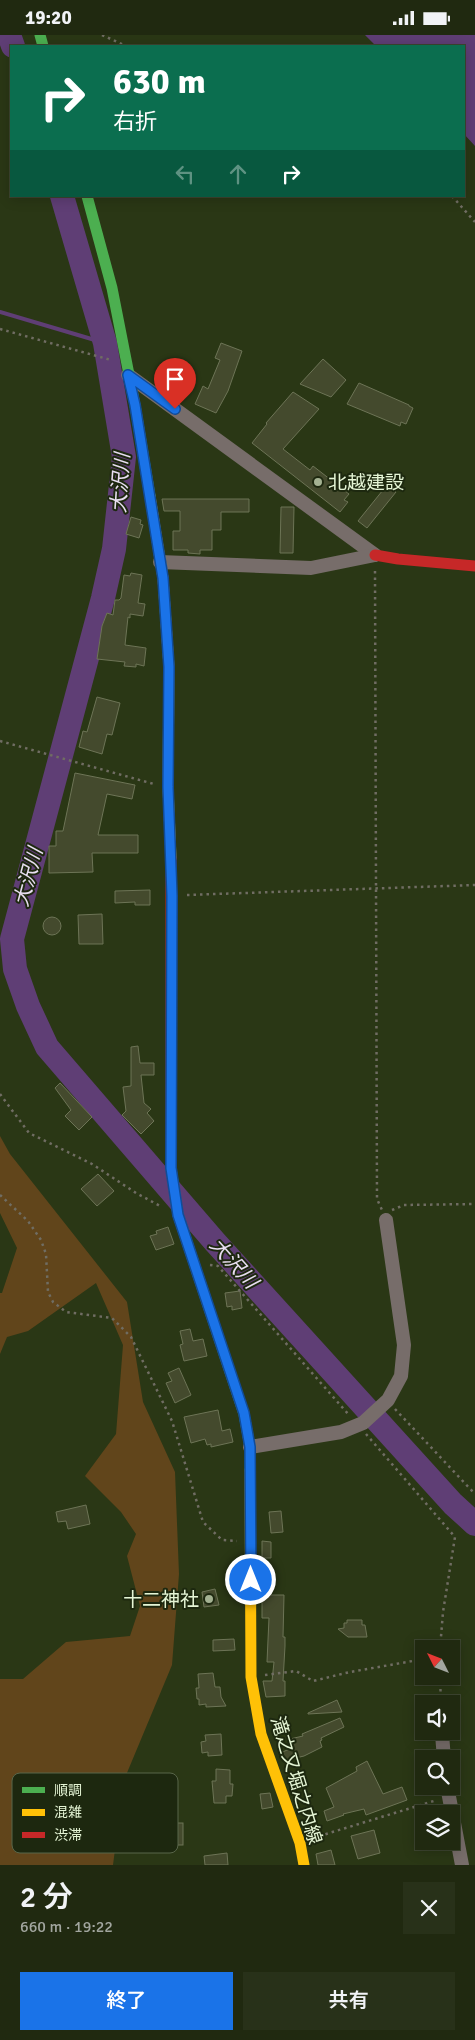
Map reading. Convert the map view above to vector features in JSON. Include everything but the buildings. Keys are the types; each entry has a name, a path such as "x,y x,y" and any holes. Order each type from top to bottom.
{"main road":[{"name":"滝之又堀之内線","path":"88,197 112,288 135,405 160,561 169,667 168,787 172,896 171,1168 178,1215 244,1413 250,1447 251,1677 261,1734 300,1843 304,1865"},
{"path":"375,555 475,567"}],"street":[{"path":"128,370 375,555"},
{"path":"160,561 311,568 375,555"},
{"path":"250,1447 341,1432 363,1423 387,1401 401,1376 404,1345 386,1220"},
{"path":"449,1795 462,1865"}],"path":[{"path":"102,35 124,45"},
{"path":"453,197 475,222"},
{"path":"0,329 128,370"},
{"path":"375,555 378,889 377,1199 386,1220"},
{"path":"0,741 168,787"},
{"path":"172,896 475,885"},
{"path":"0,1094 29,1133 92,1164 136,1193 178,1215"},
{"path":"0,1195 28,1221 41,1240 46,1254 48,1292 53,1302 66,1312 112,1318 131,1337 172,1421 203,1522 222,1540 251,1542"},
{"path":"386,1220 392,1210 404,1205 475,1204"},
{"path":"387,1401 475,1494"},
{"path":"251,1677 296,1671 313,1681 350,1672 415,1661"},
{"path":"300,1843 437,1795"}],"shaded area":[{"path":"365,35 475,35 475,146 465,135 465,45 375,45"},
{"path":"0,1136 10,1154 127,1302 143,1402 175,1472 179,1574 172,1665 127,1773 12,1773 12,1853 115,1853 113,1865 0,1865 0,1679 23,1679 66,1642 130,1636 140,1606 127,1556 136,1534 121,1512 85,1476 116,1434 123,1345 96,1283 28,1331 7,1337 0,1354 0,1293 2,1293 17,1248 0,1213"}],"waterway":[{"name":"大沢川","path":"9,35 13,45"},
{"name":"大沢川","path":"62,197 105,343 124,457 114,549 103,598 12,939 15,969 28,1006 47,1047 215,1242 453,1504 475,1524"},
{"path":"0,312 105,343"}],"traffic: fast":[{"path":"40,35 43,45"},
{"path":"87,197 112,288 135,405 150,496"},
{"path":"171,1152 171,1168 178,1215 244,1414 250,1447 250,1470"}],"traffic: slow":[{"path":"150,496 163,578 169,667 168,787 171,858"},
{"path":"250,1470 251,1677 261,1734 300,1843 304,1865"}],"traffic: jam":[{"path":"375,555 475,566"},
{"path":"171,858 171,1152"}],"place":[{"name":"北越建設","path":"318,482"},
{"name":"十二神社","path":"209,1599"}],"route":[{"path":"175,409 128,375 135,405 163,578 169,667 168,787 172,896 171,1168 178,1215 244,1413 250,1447 251,1580"}]}
